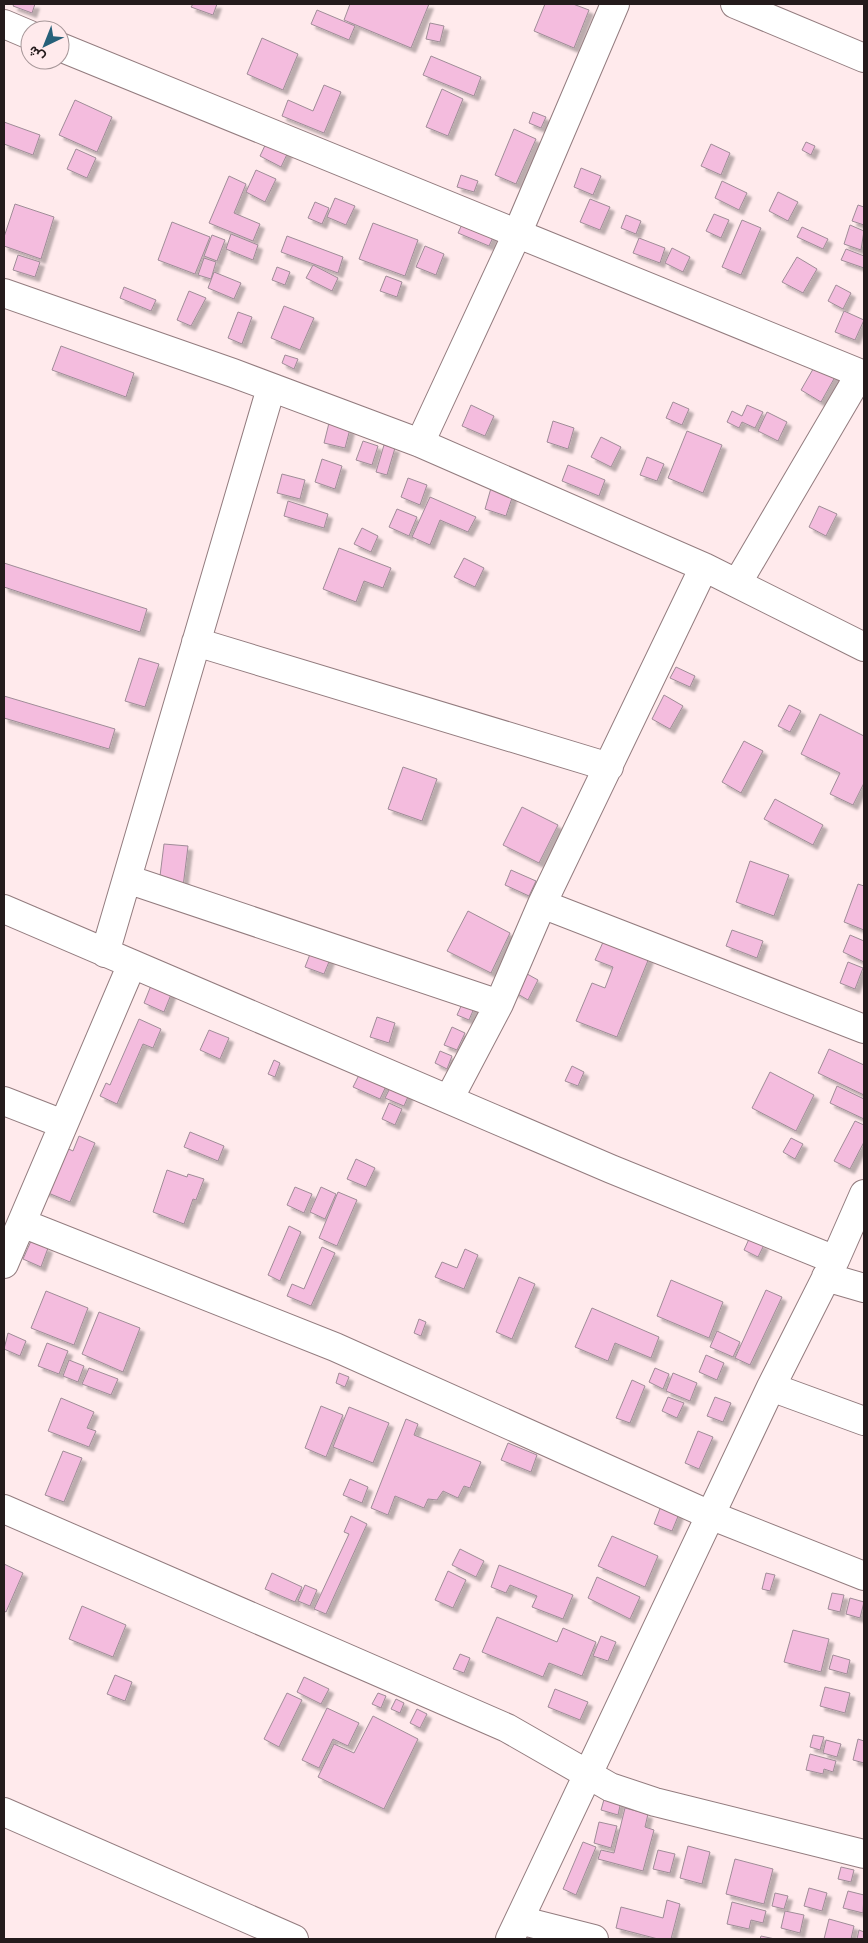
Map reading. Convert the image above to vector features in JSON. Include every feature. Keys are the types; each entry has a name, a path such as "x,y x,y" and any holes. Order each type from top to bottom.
{"street":[{"path":"420,444 517,234 615,4"},
{"path":"735,4 864,58"},
{"path":"7,18 20,28"},
{"path":"70,51 862,374 738,582"},
{"path":"4,293 272,388 420,444 704,566 864,648"},
{"path":"105,953 272,388"},
{"path":"448,1099 499,1004 542,904 704,566"},
{"path":"196,642 609,767"},
{"path":"128,879 499,1004"},
{"path":"542,904 864,1029"},
{"path":"4,909 611,1169 831,1268 864,1288"},
{"path":"4,1264 132,964"},
{"path":"4,1100 63,1124"},
{"path":"594,1939 514,1930 771,1387 831,1268 864,1194"},
{"path":"22,1222 335,1346 710,1515 864,1576"},
{"path":"771,1387 864,1421"},
{"path":"4,1509 525,1736 610,1787 655,1802 864,1854"},
{"path":"4,1812 294,1939"}],"building":[{"path":"14,4 35,4 32,13 13,6"},
{"path":"193,4 217,4 213,15 191,7"},
{"path":"350,4 429,4 411,48 344,20"},
{"path":"545,4 573,4 589,10 574,48 534,31"},
{"path":"317,10 355,26 349,40 311,24"},
{"path":"430,23 444,26 440,42 426,39"},
{"path":"262,38 298,54 283,90 247,74"},
{"path":"431,56 481,77 474,96 423,75"},
{"path":"324,85 341,92 324,133 282,116 288,100 313,111"},
{"path":"442,89 463,99 448,136 426,127"},
{"path":"75,100 112,117 97,152 59,135"},
{"path":"533,112 546,117 541,128 529,123"},
{"path":"4,122 40,135 33,155 4,144"},
{"path":"514,129 536,139 516,184 495,175"},
{"path":"269,137 290,148 281,167 260,156"},
{"path":"806,142 815,146 811,155 802,150"},
{"path":"711,144 730,153 721,175 701,166"},
{"path":"76,149 96,158 87,178 67,169"},
{"path":"581,168 601,176 593,195 574,187"},
{"path":"256,170 276,179 265,202 246,192"},
{"path":"461,175 478,181 474,192 457,187"},
{"path":"229,176 246,184 234,213 260,224 253,241 209,223"},
{"path":"722,181 747,193 739,210 715,198"},
{"path":"778,192 798,202 788,221 769,211"},
{"path":"335,198 355,206 346,225 327,217"},
{"path":"590,199 610,207 600,230 580,222"},
{"path":"315,202 329,208 322,224 308,218"},
{"path":"15,204 54,217 41,259 4,246 4,237"},
{"path":"858,205 864,207 864,225 852,221"},
{"path":"714,214 729,220 721,238 706,231"},
{"path":"626,215 641,221 636,234 621,228"},
{"path":"465,218 496,231 489,246 458,233"},
{"path":"742,220 761,228 741,275 722,267"},
{"path":"172,222 210,237 195,274 158,260"},
{"path":"373,223 418,240 405,276 359,259"},
{"path":"850,225 864,231 861,250 844,244"},
{"path":"802,227 828,239 823,249 797,237"},
{"path":"231,234 258,245 253,260 226,249"},
{"path":"212,235 225,240 217,261 204,256"},
{"path":"287,236 343,257 338,273 281,252"},
{"path":"639,238 665,248 660,263 633,253"},
{"path":"425,246 444,254 436,275 416,267"},
{"path":"672,248 690,257 683,272 665,263"},
{"path":"846,249 864,256 864,268 841,260"},
{"path":"18,255 40,262 35,277 13,270"},
{"path":"797,257 817,269 803,293 782,282"},
{"path":"204,258 216,262 211,279 198,275"},
{"path":"313,265 338,278 332,291 306,278"},
{"path":"277,267 290,272 285,285 272,280"},
{"path":"214,272 241,283 234,299 208,288"},
{"path":"386,276 402,282 397,297 380,291"},
{"path":"836,285 851,293 843,309 828,301"},
{"path":"124,287 156,300 151,311 120,298"},
{"path":"189,291 206,298 191,326 177,320"},
{"path":"284,306 314,318 300,350 271,338"},
{"path":"844,311 864,320 855,340 835,332"},
{"path":"238,312 252,317 242,344 228,338"},
{"path":"61,346 134,373 126,397 52,370"},
{"path":"285,355 298,359 294,369 282,363"},
{"path":"820,357 840,368 821,402 801,390"},
{"path":"673,402 689,409 682,425 666,418"},
{"path":"471,405 494,416 485,436 462,426"},
{"path":"747,405 763,412 755,428 742,422 739,428 727,422 732,411 742,416"},
{"path":"767,412 787,422 778,441 758,431"},
{"path":"553,421 574,428 568,449 547,442"},
{"path":"329,423 350,429 345,448 324,443"},
{"path":"687,431 722,445 703,493 668,478"},
{"path":"601,437 621,447 611,467 591,457"},
{"path":"363,441 378,446 372,465 356,460"},
{"path":"384,445 395,448 387,475 376,472"},
{"path":"647,457 664,464 657,481 640,475"},
{"path":"322,459 342,466 335,489 315,482"},
{"path":"568,465 605,480 599,496 562,481"},
{"path":"282,474 305,480 300,499 277,493"},
{"path":"408,478 427,485 420,505 401,497"},
{"path":"491,488 513,495 506,516 485,509"},
{"path":"430,497 476,517 468,532 440,520 430,545 412,537"},
{"path":"288,501 328,514 324,528 284,516"},
{"path":"819,506 837,514 826,536 809,527"},
{"path":"397,509 417,517 409,536 389,527"},
{"path":"362,528 378,536 371,552 354,544"},
{"path":"339,548 391,568 383,588 364,581 356,602 323,589"},
{"path":"464,558 484,568 475,587 454,577"},
{"path":"4,563 147,609 140,632 4,587"},
{"path":"139,658 159,664 145,707 125,701"},
{"path":"676,667 695,676 690,687 670,678"},
{"path":"664,695 683,706 670,729 652,719"},
{"path":"4,696 115,729 109,749 4,718"},
{"path":"789,705 801,711 790,732 778,726"},
{"path":"820,714 864,736 864,783 853,805 830,794 840,773 801,754"},
{"path":"744,741 763,751 741,793 722,782"},
{"path":"403,767 437,779 422,821 388,809"},
{"path":"775,799 823,825 813,845 764,819"},
{"path":"522,807 558,825 539,863 503,845"},
{"path":"164,844 188,846 183,887 159,884"},
{"path":"750,861 789,875 774,916 736,902"},
{"path":"511,870 536,881 529,896 505,885"},
{"path":"858,884 864,886 864,930 844,922"},
{"path":"468,911 510,933 491,973 447,951"},
{"path":"732,930 763,941 757,958 726,946"},
{"path":"850,935 864,941 864,962 843,952"},
{"path":"604,940 649,958 617,1037 576,1021 592,983 605,988 613,967 595,960"},
{"path":"312,949 331,957 324,974 305,967"},
{"path":"848,962 863,968 855,989 840,983"},
{"path":"520,970 538,980 528,1000 509,989"},
{"path":"152,983 172,992 164,1012 144,1003"},
{"path":"478,999 469,1020 457,1015 462,1004"},
{"path":"377,1017 395,1023 389,1043 370,1037"},
{"path":"139,1019 161,1029 153,1048 143,1044 117,1104 100,1096 106,1083 110,1085"},
{"path":"452,1027 465,1033 457,1050 444,1045"},
{"path":"209,1030 229,1038 220,1059 200,1050"},
{"path":"829,1049 864,1065 864,1095 818,1073"},
{"path":"440,1051 452,1056 447,1069 435,1063"},
{"path":"274,1060 280,1063 275,1077 268,1074"},
{"path":"572,1066 584,1072 578,1086 565,1081"},
{"path":"361,1071 388,1082 380,1099 353,1087"},
{"path":"770,1072 814,1095 796,1131 752,1108"},
{"path":"392,1084 410,1092 404,1106 385,1098"},
{"path":"837,1086 864,1099 864,1119 830,1103"},
{"path":"389,1103 402,1109 395,1125 382,1119"},
{"path":"855,1121 864,1125 864,1142 850,1169 834,1161"},
{"path":"190,1132 224,1146 218,1161 184,1147"},
{"path":"79,1136 95,1143 70,1202 41,1190 60,1145 73,1151"},
{"path":"791,1138 803,1144 795,1159 783,1152"},
{"path":"356,1159 375,1168 366,1187 347,1179"},
{"path":"167,1170 187,1177 188,1174 204,1179 196,1200 193,1199 184,1224 153,1212"},
{"path":"295,1187 312,1194 304,1213 287,1205"},
{"path":"321,1187 336,1194 325,1219 310,1212"},
{"path":"338,1192 357,1200 337,1246 319,1238"},
{"path":"289,1226 301,1232 280,1281 268,1275"},
{"path":"749,1239 764,1245 758,1257 744,1250"},
{"path":"31,1241 48,1248 41,1267 23,1259"},
{"path":"322,1247 335,1253 311,1306 287,1296 292,1284 304,1289"},
{"path":"465,1249 478,1255 464,1289 435,1277 442,1262 457,1268"},
{"path":"519,1277 535,1284 512,1339 496,1332"},
{"path":"671,1280 723,1302 709,1338 657,1316"},
{"path":"766,1290 782,1297 750,1365 735,1358"},
{"path":"46,1291 88,1308 74,1345 31,1328"},
{"path":"592,1308 659,1337 651,1358 615,1343 608,1361 575,1347"},
{"path":"99,1312 140,1328 123,1372 82,1354"},
{"path":"419,1319 426,1322 421,1336 414,1333"},
{"path":"717,1331 740,1342 733,1357 710,1347"},
{"path":"8,1333 26,1341 20,1356 4,1349"},
{"path":"47,1343 68,1351 59,1374 38,1366"},
{"path":"706,1355 724,1363 717,1380 699,1372"},
{"path":"69,1360 84,1366 78,1382 63,1376"},
{"path":"89,1368 118,1379 111,1395 82,1384"},
{"path":"655,1368 669,1374 663,1389 649,1382"},
{"path":"339,1373 349,1377 345,1387 336,1383"},
{"path":"673,1373 697,1383 690,1401 666,1391"},
{"path":"632,1380 645,1386 630,1423 616,1418"},
{"path":"668,1397 684,1403 677,1418 662,1411"},
{"path":"715,1397 731,1403 723,1422 707,1416"},
{"path":"61,1398 94,1412 87,1428 96,1431 89,1447 48,1431"},
{"path":"321,1406 343,1415 326,1457 305,1448"},
{"path":"349,1407 389,1423 373,1463 333,1447"},
{"path":"406,1419 418,1424 414,1435 481,1462 470,1488 464,1486 458,1498 443,1491 437,1500 428,1499 424,1508 395,1496 388,1515 371,1508"},
{"path":"698,1431 713,1437 699,1469 685,1463"},
{"path":"508,1443 537,1455 531,1472 501,1460"},
{"path":"63,1451 82,1458 64,1502 45,1495"},
{"path":"350,1479 368,1487 362,1503 343,1495"},
{"path":"661,1506 679,1514 672,1531 654,1524"},
{"path":"351,1516 367,1524 326,1614 314,1609 349,1534 344,1532"},
{"path":"612,1536 658,1556 645,1587 598,1566"},
{"path":"460,1549 484,1561 476,1577 452,1565"},
{"path":"4,1564 23,1573 6,1612 4,1611"},
{"path":"499,1565 573,1595 563,1619 532,1607 537,1596 510,1585 506,1593 491,1587"},
{"path":"448,1571 466,1580 453,1608 435,1600"},
{"path":"272,1573 302,1587 295,1602 265,1589"},
{"path":"766,1573 775,1575 770,1591 762,1589"},
{"path":"597,1577 640,1597 630,1619 588,1598"},
{"path":"305,1585 317,1590 310,1606 298,1601"},
{"path":"832,1593 844,1595 840,1612 828,1609"},
{"path":"850,1598 864,1602 860,1618 846,1614"},
{"path":"82,1606 126,1625 113,1657 69,1639"},
{"path":"497,1617 557,1642 563,1628 596,1642 582,1676 549,1663 543,1677 482,1652"},
{"path":"793,1630 829,1639 821,1672 784,1662"},
{"path":"601,1636 616,1642 608,1661 593,1656"},
{"path":"460,1654 470,1658 464,1673 453,1669"},
{"path":"833,1655 850,1660 847,1674 829,1669"},
{"path":"115,1675 132,1682 125,1701 107,1694"},
{"path":"304,1677 329,1689 321,1704 297,1692"},
{"path":"825,1687 850,1693 845,1713 820,1706"},
{"path":"555,1689 588,1702 580,1720 548,1707"},
{"path":"287,1693 302,1700 279,1747 264,1739"},
{"path":"378,1693 386,1696 381,1708 372,1704"},
{"path":"396,1699 404,1703 400,1713 391,1709"},
{"path":"327,1708 359,1723 348,1746 333,1739 319,1768 302,1760"},
{"path":"417,1709 427,1714 420,1728 410,1723"},
{"path":"373,1716 418,1739 384,1809 318,1777 334,1744 354,1753"},
{"path":"813,1735 824,1737 820,1750 810,1747"},
{"path":"858,1739 864,1741 864,1763 853,1760"},
{"path":"826,1740 841,1744 837,1757 823,1753"},
{"path":"810,1754 836,1761 833,1772 824,1769 823,1774 806,1770"},
{"path":"605,1796 621,1801 618,1815 601,1810"},
{"path":"625,1808 648,1814 645,1827 654,1830 643,1871 598,1859 601,1850 614,1853"},
{"path":"599,1822 617,1826 611,1848 594,1843"},
{"path":"583,1842 596,1847 576,1895 563,1889"},
{"path":"688,1846 710,1852 702,1884 680,1878"},
{"path":"658,1850 675,1854 670,1873 653,1869"},
{"path":"735,1859 773,1869 764,1904 726,1894"},
{"path":"841,1867 854,1870 851,1882 838,1879"},
{"path":"809,1888 827,1893 822,1911 804,1906"},
{"path":"848,1891 864,1895 863,1913 843,1908"},
{"path":"775,1893 788,1896 784,1909 772,1906"},
{"path":"667,1900 680,1904 671,1939 658,1939 616,1928 621,1907 663,1918"},
{"path":"732,1902 766,1911 763,1923 751,1920 749,1929 727,1924"},
{"path":"785,1911 804,1915 800,1933 781,1928"},
{"path":"829,1919 854,1926 851,1939 824,1939"},
{"path":"859,1930 864,1932 864,1939 857,1939"},
{"path":"761,1936 775,1939 760,1939"}]}
